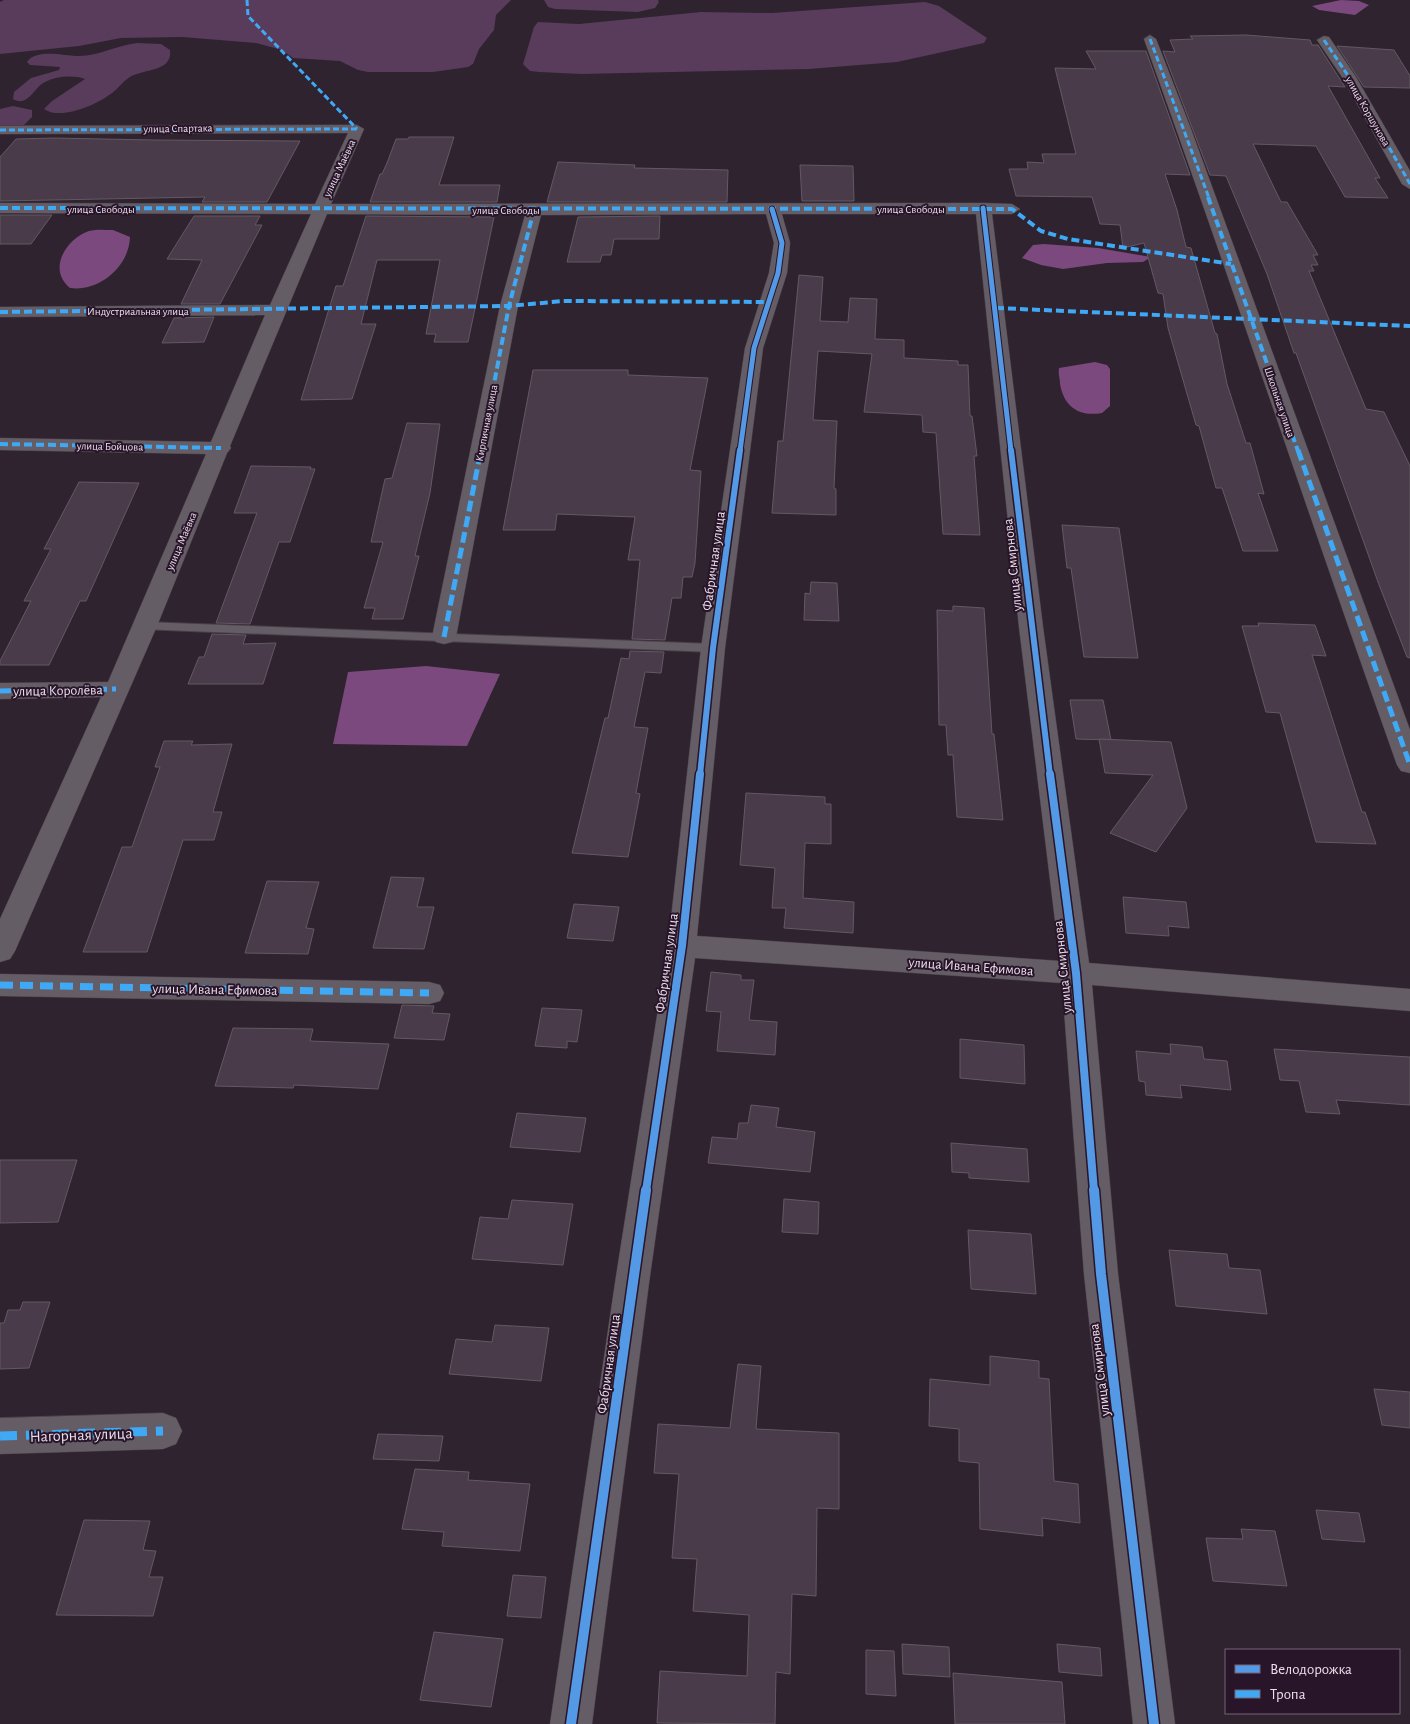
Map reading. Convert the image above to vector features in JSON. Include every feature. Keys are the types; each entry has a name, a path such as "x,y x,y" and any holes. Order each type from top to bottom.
{"street":[{"name":"Школьная улица","path":"1150,39 1196,162 1341,577 1410,765"},
{"name":"улица Коршунова","path":"1324,40 1349,77 1410,184"},
{"name":"улица Спартака","path":"0,130 357,129"},
{"name":"улица Маёвка","path":"0,951 145,626 221,448 276,310 357,129"},
{"name":"улица Свободы","path":"0,208 534,210 1012,208"},
{"name":"улица Смирнова","path":"983,208 1031,627 1076,973 1100,1274 1154,1724"},
{"name":"Фабричная улица","path":"571,1724 632,1283 682,946 713,648 754,348 778,273 782,243 772,209"},
{"name":"Кирпичная улица","path":"444,636 509,306 534,210"},
{"name":"Индустриальная улица","path":"0,312 276,310"},
{"name":"улица Бойцова","path":"0,444 221,448"},
{"name":"улица Королёва","path":"0,691 116,689"},
{"name":"улица Ивана Ефимова","path":"682,946 1076,973 1410,1000"},
{"name":"улица Ивана Ефимова","path":"0,985 429,993"},
{"name":"Нагорная улица","path":"0,1436 163,1431"}],"lane":[{"path":"145,626 444,636 713,648"}],"shaded area":[{"path":"4,0 511,0 496,15 494,30 479,49 473,64 468,67 433,72 368,72 358,70 340,61 293,58 282,50 256,43 182,37 121,38 79,46 0,54 0,2"},
{"path":"544,0 658,0 659,2 655,8 638,12 555,9 548,7"},
{"path":"1341,0 1359,1 1369,5 1355,15 1319,10 1312,6"},
{"path":"925,2 939,6 987,38 984,43 897,62 809,69 581,74 530,71 523,64 534,27 538,22 579,24 701,12 772,13"},
{"path":"137,43 161,44 170,50 170,57 162,66 136,74 125,80 112,93 98,102 69,112 51,112 44,109 52,101 85,79 75,77 60,77 50,80 41,85 27,99 18,101 13,99 14,92 31,78 59,70 60,67 30,65 27,62 37,55 86,56"},
{"path":"13,106 32,110 32,117 24,125 0,129 0,109"},
{"path":"113,230 130,237 124,258 118,267 101,282 81,288 70,288 63,280 60,272 62,255 67,248 73,241 89,231"},
{"path":"1044,244 1098,248 1151,257 1143,262 1107,263 1063,269 1041,265 1022,258 1033,245"},
{"path":"1095,362 1107,365 1110,369 1110,406 1102,413 1080,412 1074,409 1065,399 1060,384 1059,368"},
{"path":"426,666 500,674 467,746 333,744 348,672"}],"building":[{"path":"1246,35 1310,40 1312,45 1318,45 1345,87 1328,86 1380,178 1375,178 1388,198 1345,197 1316,146 1253,144 1281,202 1287,202 1318,255 1313,255 1318,265 1311,265 1314,271 1309,271 1366,409 1384,412 1410,466 1410,658 1407,657 1378,582 1267,274 1226,176 1210,175 1163,51 1175,52 1170,40 1193,39 1190,36"},
{"path":"1337,46 1394,50 1410,76 1410,88 1364,87"},
{"path":"1086,51 1146,51 1190,175 1165,174 1177,210 1186,247 1191,248 1215,333 1217,334 1227,384 1246,443 1250,443 1264,494 1258,493 1278,551 1243,551 1222,488 1216,488 1199,426 1196,425 1168,328 1163,294 1158,293 1144,243 1123,248 1120,225 1100,224 1092,197 1016,196 1009,169 1028,169 1027,162 1044,163 1042,154 1076,154 1055,68 1096,69"},
{"path":"409,137 454,137 439,185 500,185 497,202 370,202 396,139 408,139"},
{"path":"16,139 300,141 267,202 202,202 205,197 0,201 0,157"},
{"path":"558,162 635,165 634,168 728,170 727,202 547,202"},
{"path":"800,165 853,166 854,201 802,201"},
{"path":"0,215 52,215 31,244 0,244"},
{"path":"194,216 260,216 255,225 262,225 220,304 181,304 202,260 167,259"},
{"path":"366,216 494,217 468,342 434,342 436,334 426,334 440,260 377,260 361,324 376,324 352,399 301,400 336,286 343,286"},
{"path":"660,216 659,239 614,239 611,255 602,255 600,262 567,262 578,217"},
{"path":"799,275 823,277 820,321 848,322 850,298 877,299 875,339 904,340 904,358 958,361 958,365 968,365 970,416 972,416 977,456 974,456 980,535 943,534 936,433 923,432 922,415 864,412 872,354 818,351 813,420 837,421 834,488 836,489 836,515 772,513 778,441 783,441"},
{"path":"214,317 204,342 162,343 174,318"},
{"path":"533,370 628,370 628,375 708,378 690,470 701,471 695,563 692,577 683,577 681,598 672,598 665,640 632,639 640,560 628,560 635,517 557,514 555,530 503,530"},
{"path":"407,423 440,424 430,493 415,556 419,556 403,619 372,619 375,608 364,608 383,542 371,542 385,479 392,478"},
{"path":"251,466 311,467 310,469 315,469 290,542 279,542 250,624 216,623 257,513 234,513"},
{"path":"79,482 139,483 86,601 80,601 49,665 0,665 0,661 31,601 24,601 51,549 44,549"},
{"path":"1062,525 1119,528 1138,658 1084,657 1071,568 1067,568"},
{"path":"811,582 837,583 839,621 804,620 805,593 810,594"},
{"path":"953,606 984,608 992,734 994,734 1003,820 957,817 953,755 948,755 946,725 939,725 937,610 953,611"},
{"path":"1258,623 1315,625 1326,656 1312,655 1362,812 1365,812 1376,844 1316,842 1280,713 1266,712 1242,626 1259,626"},
{"path":"212,634 246,635 243,644 276,643 263,684 188,684 199,657 204,657"},
{"path":"630,651 664,652 661,673 645,672 634,727 648,728 636,793 640,794 628,857 572,853 605,718 608,718 621,658 629,659"},
{"path":"1070,700 1103,700 1111,740 1076,739"},
{"path":"1099,739 1171,742 1187,808 1156,852 1110,833 1153,775 1105,773"},
{"path":"164,741 193,741 191,745 232,744 213,812 222,812 214,840 183,840 147,952 83,952 122,847 132,847 160,767 155,767"},
{"path":"746,793 825,797 825,804 831,804 831,844 805,843 803,898 854,902 853,933 784,928 786,908 772,908 775,868 740,865"},
{"path":"391,877 424,878 417,907 434,907 424,949 373,948"},
{"path":"267,881 319,882 306,928 314,929 308,954 245,953"},
{"path":"1123,897 1186,902 1189,928 1168,926 1169,936 1126,933"},
{"path":"574,904 619,907 613,941 567,938"},
{"path":"711,972 741,975 741,980 754,980 749,1020 777,1022 775,1055 717,1051 721,1012 706,1011"},
{"path":"402,1005 434,1006 432,1013 450,1014 444,1040 394,1038"},
{"path":"542,1008 582,1010 577,1042 567,1041 567,1048 535,1046"},
{"path":"233,1028 313,1029 310,1041 389,1044 378,1089 294,1085 293,1088 215,1086"},
{"path":"960,1039 1024,1045 1025,1084 960,1078"},
{"path":"1170,1044 1202,1047 1204,1059 1227,1061 1231,1090 1180,1085 1182,1098 1146,1095 1145,1082 1139,1081 1136,1051 1171,1054"},
{"path":"1274,1049 1410,1057 1410,1105 1336,1100 1340,1114 1306,1112 1299,1081 1280,1080"},
{"path":"751,1105 779,1108 776,1127 815,1132 810,1172 708,1163 712,1137 737,1139 739,1123 748,1123"},
{"path":"517,1113 586,1118 580,1152 510,1147"},
{"path":"951,1143 1027,1149 1029,1182 969,1178 969,1173 952,1172"},
{"path":"0,1160 77,1160 58,1222 0,1223"},
{"path":"784,1199 819,1202 818,1234 782,1232"},
{"path":"512,1200 573,1204 563,1265 472,1259 480,1217 508,1219"},
{"path":"968,1230 1031,1234 1036,1294 971,1289"},
{"path":"1169,1250 1227,1254 1229,1268 1260,1270 1267,1314 1176,1306"},
{"path":"23,1302 50,1302 29,1368 0,1369 0,1323 4,1323 8,1310 20,1310"},
{"path":"495,1325 549,1328 541,1381 449,1374 456,1339 492,1342"},
{"path":"990,1356 1039,1361 1039,1378 1049,1379 1054,1481 1078,1484 1080,1523 1042,1518 1043,1536 980,1529 979,1463 959,1461 959,1429 929,1426 930,1379 990,1385"},
{"path":"738,1364 761,1366 756,1429 839,1433 839,1509 817,1508 816,1596 792,1594 790,1674 776,1672 775,1724 657,1723 660,1671 747,1676 749,1615 693,1611 697,1559 672,1558 679,1474 654,1473 658,1424 730,1428"},
{"path":"1374,1389 1410,1392 1410,1428 1382,1425"},
{"path":"378,1434 443,1436 439,1461 373,1459"},
{"path":"415,1469 469,1472 468,1480 530,1484 520,1551 442,1546 444,1532 402,1529"},
{"path":"1316,1510 1359,1513 1365,1542 1322,1539"},
{"path":"84,1520 150,1521 143,1550 156,1551 149,1577 163,1577 153,1616 56,1615"},
{"path":"1241,1529 1275,1531 1287,1586 1213,1581 1206,1538 1243,1539"},
{"path":"513,1575 546,1577 541,1618 507,1616"},
{"path":"434,1632 503,1639 491,1707 420,1700"},
{"path":"902,1644 949,1647 950,1677 903,1674"},
{"path":"1057,1644 1100,1648 1102,1676 1059,1672"},
{"path":"866,1650 894,1651 896,1696 866,1694"},
{"path":"953,1673 1062,1682 1065,1724 955,1724"}],"marked path":[{"path":"247,0 248,16 357,129"},
{"path":"1150,39 1184,129 1410,765"},
{"path":"1324,40 1349,77 1410,184"},
{"path":"0,130 357,129"},
{"path":"0,208 1012,209 1025,221 1041,231 1068,239 1231,264"},
{"path":"444,637 509,306 534,210"},
{"path":"0,312 509,306 563,301 771,302"},
{"path":"996,308 1410,326"},
{"path":"0,444 221,448"},
{"path":"0,691 116,689"},
{"path":"0,985 429,993"},
{"path":"0,1436 163,1431"}],"cycle path":[{"path":"983,208 1031,627 1076,973 1101,1274 1154,1724"},
{"path":"571,1724 632,1283 682,946 713,648 754,348 778,273 782,243 772,209"}]}
